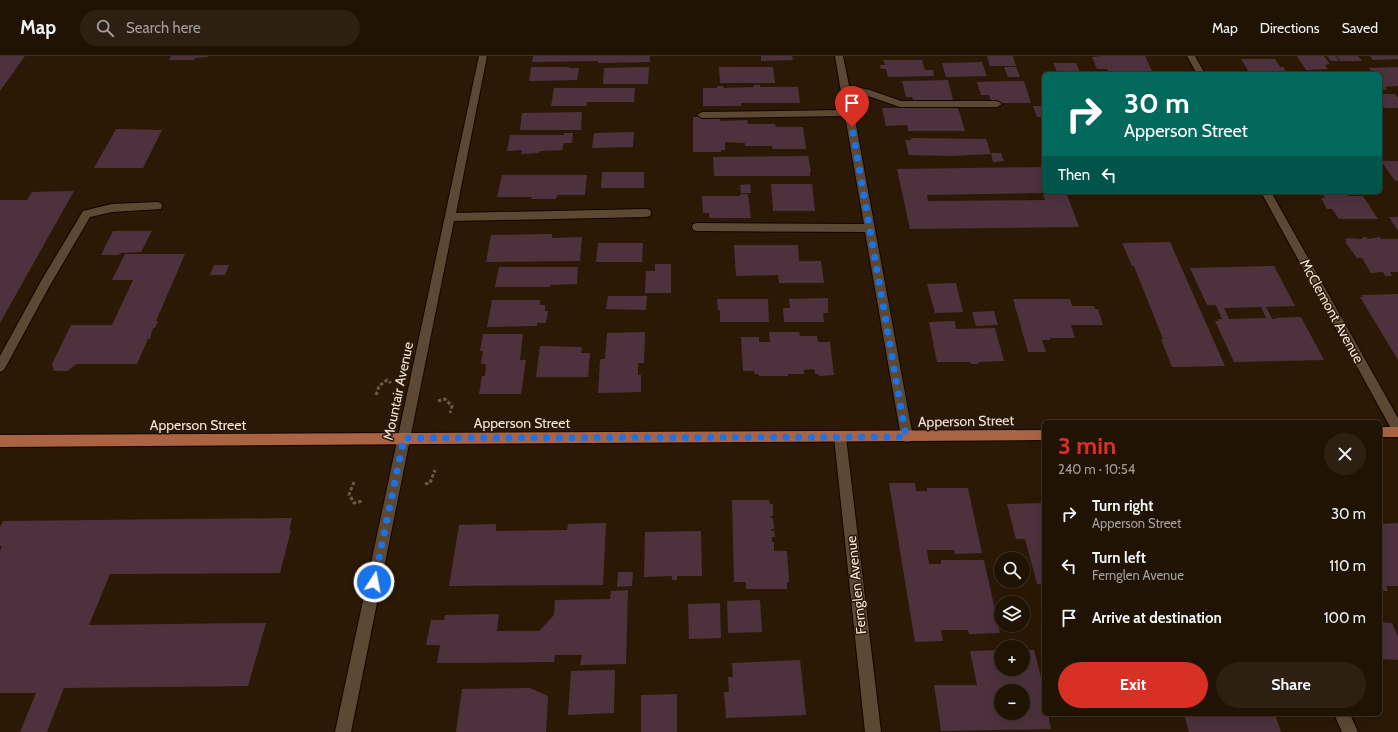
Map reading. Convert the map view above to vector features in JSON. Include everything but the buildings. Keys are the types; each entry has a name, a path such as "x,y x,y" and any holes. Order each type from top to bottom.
{"main road":[{"path":"1382,432 1398,431"},
{"name":"Apperson Street","path":"0,441 1042,435"}],"street":[{"name":"Mountair Avenue","path":"343,732 483,56"},
{"path":"840,56 906,437"},
{"path":"1191,56 1200,72"},
{"path":"845,88 867,92 900,104 997,104"},
{"path":"702,115 850,113"},
{"name":"McClemont Avenue","path":"1267,194 1398,431"},
{"path":"0,367 45,284 87,214 112,208 157,206"},
{"path":"449,217 646,213"},
{"path":"697,227 870,228"},
{"name":"Fernglen Avenue","path":"840,437 873,732"},
{"path":"1343,716 1350,732"}],"path":[{"path":"376,395 379,386 387,380 391,383"},
{"path":"438,401 445,399 452,406 450,413"},
{"path":"425,484 430,483 435,470"},
{"path":"354,482 348,494 354,502 363,501"}],"route":[{"path":"374,582 404,438 906,437 852,127"}]}
